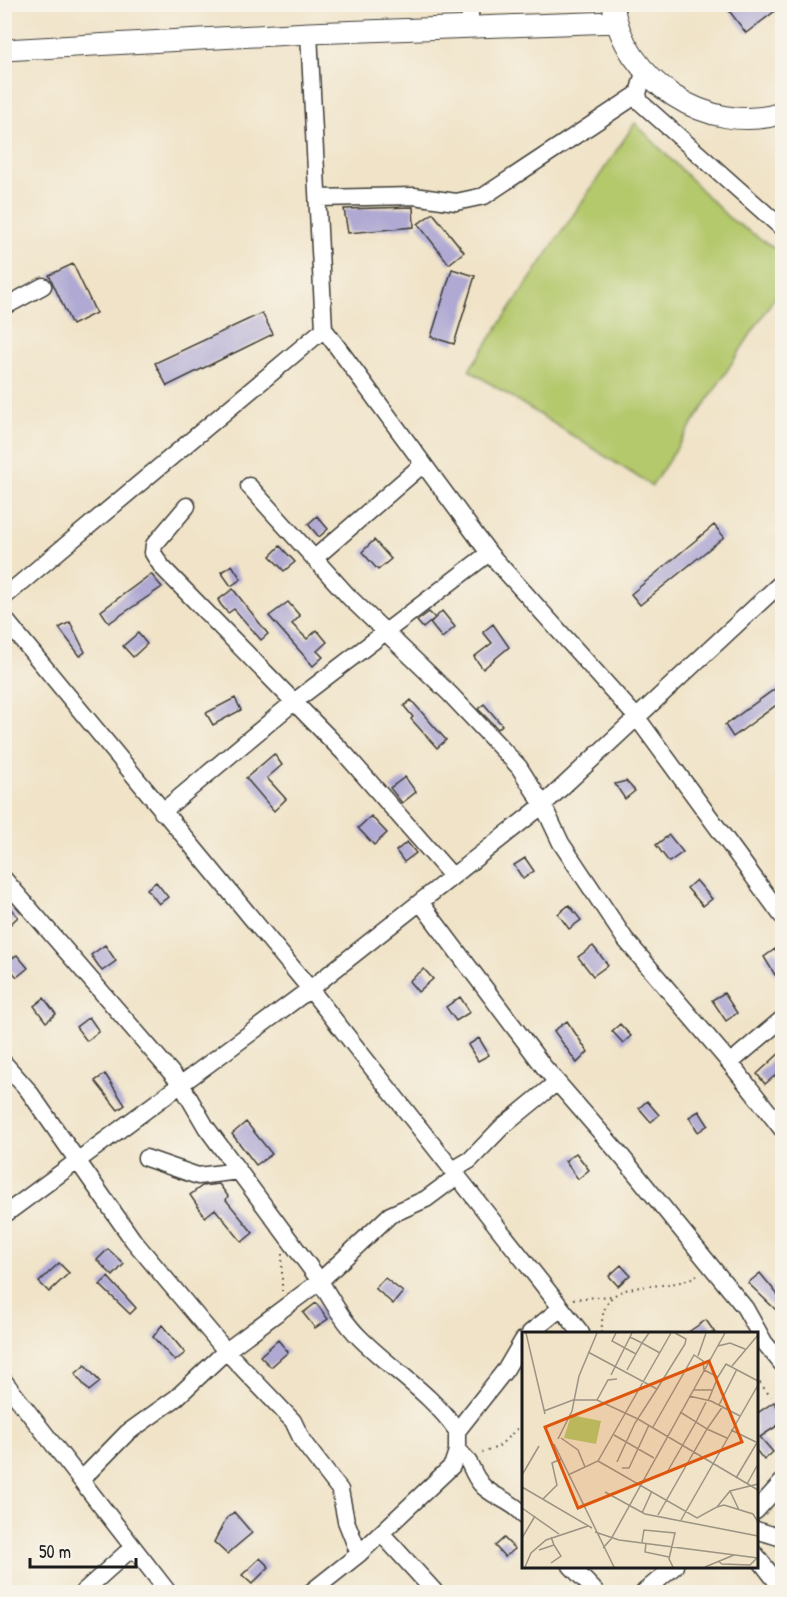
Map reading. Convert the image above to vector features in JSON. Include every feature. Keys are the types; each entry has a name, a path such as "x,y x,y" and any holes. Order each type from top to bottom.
{"street":[{"path":"469,27 471,4"},
{"path":"4,50 309,33 469,27 614,13 627,48 644,72 680,101 723,117 769,117 783,113"},
{"path":"309,33 324,329 489,553 638,719 783,916"},
{"path":"644,72 638,94 640,102 783,228"},
{"path":"318,198 414,196 456,202 484,196 638,94"},
{"path":"4,307 44,286"},
{"path":"4,597 324,329"},
{"path":"316,557 422,465"},
{"path":"249,486 316,557 349,597 450,694 519,767 543,805 561,843 626,939 783,1129"},
{"path":"188,506 157,539 153,553 162,567 295,702 453,876"},
{"path":"162,812 295,702 489,553"},
{"path":"4,1215 310,989 543,805 783,582"},
{"path":"4,618 310,989 580,1332"},
{"path":"4,879 181,1084 206,1127 321,1281 338,1311 357,1336 413,1384 456,1431 463,1454 482,1486 509,1501 522,1513"},
{"path":"420,902 504,1016 745,1308 764,1342 783,1364"},
{"path":"730,1063 783,1019"},
{"path":"4,1063 28,1090 133,1240 226,1351 293,1421 303,1442 340,1490 346,1521 359,1554"},
{"path":"81,1480 127,1433 176,1398 226,1351 321,1281 390,1215 426,1199 459,1178 470,1160 502,1127 557,1082"},
{"path":"146,1158 198,1176 239,1171"},
{"path":"459,1178 470,1160"},
{"path":"531,1332 558,1304"},
{"path":"456,1431 506,1369 522,1342"},
{"path":"4,1381 168,1593"},
{"path":"311,1593 359,1554 447,1472 456,1458 463,1454"},
{"path":"757,1511 783,1482"},
{"path":"757,1528 783,1538"},
{"path":"381,1533 435,1593"},
{"path":"83,1593 133,1547"},
{"path":"757,1556 783,1589"},
{"path":"572,1567 596,1593"},
{"path":"644,1593 674,1567"}],"path":[{"path":"284,1233 281,1271 285,1308"},
{"path":"558,1304 611,1296 628,1288 688,1281 709,1264"},
{"path":"602,1332 602,1317 611,1296"},
{"path":"757,1379 771,1397"},
{"path":"463,1454 498,1447 522,1424"}],"green space":[{"path":"635,123 729,218 782,253 782,286 652,486 469,370"}],"building":[{"path":"724,4 783,4 783,5 746,33"},
{"path":"413,207 414,227 348,233 344,209"},
{"path":"433,213 464,252 449,264 418,224"},
{"path":"73,264 96,313 72,325 49,275"},
{"path":"452,269 475,276 454,344 431,337"},
{"path":"262,313 273,334 167,386 155,363"},
{"path":"317,516 328,529 319,537 308,524"},
{"path":"714,525 724,537 640,605 631,594"},
{"path":"374,540 391,559 378,570 362,552"},
{"path":"280,546 295,562 284,571 270,556"},
{"path":"232,565 241,579 231,586 221,572"},
{"path":"151,574 162,587 109,623 101,611"},
{"path":"233,589 268,634 261,640 234,609 228,613 218,600"},
{"path":"288,602 300,616 292,624 307,639 317,630 327,642 317,651 323,657 313,666 269,616"},
{"path":"442,611 455,627 442,638 430,623"},
{"path":"429,612 435,618 423,628 417,621"},
{"path":"70,622 85,652 80,656 59,628"},
{"path":"493,624 509,647 483,669 474,657 492,643 483,632"},
{"path":"138,633 147,644 133,657 123,646"},
{"path":"783,683 783,700 733,737 725,725"},
{"path":"235,698 241,710 213,725 206,713"},
{"path":"411,700 446,740 437,748 411,719 413,717 404,706"},
{"path":"484,704 502,725 498,729 478,709"},
{"path":"274,754 282,765 267,778 286,799 274,811 246,778"},
{"path":"405,777 416,792 402,803 390,788"},
{"path":"626,781 635,791 625,799 615,784"},
{"path":"371,816 387,833 374,845 358,828"},
{"path":"669,835 683,852 669,862 656,845"},
{"path":"407,842 416,853 404,862 396,851"},
{"path":"525,858 534,871 523,879 514,865"},
{"path":"696,880 712,899 703,906 687,888"},
{"path":"156,882 168,897 159,904 147,889"},
{"path":"4,901 18,917 4,930"},
{"path":"569,905 581,920 569,929 558,914"},
{"path":"105,945 116,961 102,971 91,955"},
{"path":"593,946 608,965 593,976 578,957"},
{"path":"775,949 783,962 783,970 775,975 764,957"},
{"path":"17,955 28,968 17,977 5,963"},
{"path":"424,969 433,979 418,992 409,981"},
{"path":"724,993 737,1013 726,1021 712,1000"},
{"path":"460,997 470,1012 456,1021 446,1007"},
{"path":"44,998 56,1014 46,1022 34,1006"},
{"path":"89,1017 99,1031 87,1041 76,1027"},
{"path":"567,1021 588,1052 577,1063 554,1031"},
{"path":"620,1024 631,1036 623,1043 612,1031"},
{"path":"479,1038 489,1055 478,1061 468,1045"},
{"path":"783,1050 783,1069 765,1084 757,1074"},
{"path":"105,1074 125,1105 118,1110 95,1081"},
{"path":"647,1101 659,1115 651,1122 639,1108"},
{"path":"699,1111 708,1125 698,1132 689,1117"},
{"path":"246,1122 272,1154 256,1165 232,1134"},
{"path":"576,1153 589,1170 578,1179 565,1161"},
{"path":"219,1184 228,1196 226,1200 253,1233 242,1242 215,1209 205,1217 190,1195 202,1186"},
{"path":"108,1249 124,1264 113,1276 97,1260"},
{"path":"59,1263 69,1273 49,1292 39,1282"},
{"path":"621,1265 630,1275 618,1286 609,1276"},
{"path":"760,1273 778,1295 783,1293 783,1304 776,1310 748,1283"},
{"path":"108,1277 136,1308 130,1314 100,1285"},
{"path":"385,1278 403,1292 393,1304 375,1288"},
{"path":"316,1303 328,1319 315,1328 303,1313"},
{"path":"706,1320 714,1332 688,1332"},
{"path":"162,1325 185,1353 175,1361 153,1337"},
{"path":"278,1340 288,1352 271,1367 260,1356"},
{"path":"85,1365 100,1382 89,1391 75,1374"},
{"path":"774,1402 783,1415 783,1422 760,1437 773,1452 764,1460 757,1451 757,1413"},
{"path":"234,1512 252,1533 227,1554 214,1542 226,1519"},
{"path":"504,1538 515,1549 505,1557 495,1546"},
{"path":"260,1558 269,1567 252,1584 242,1575"}]}
